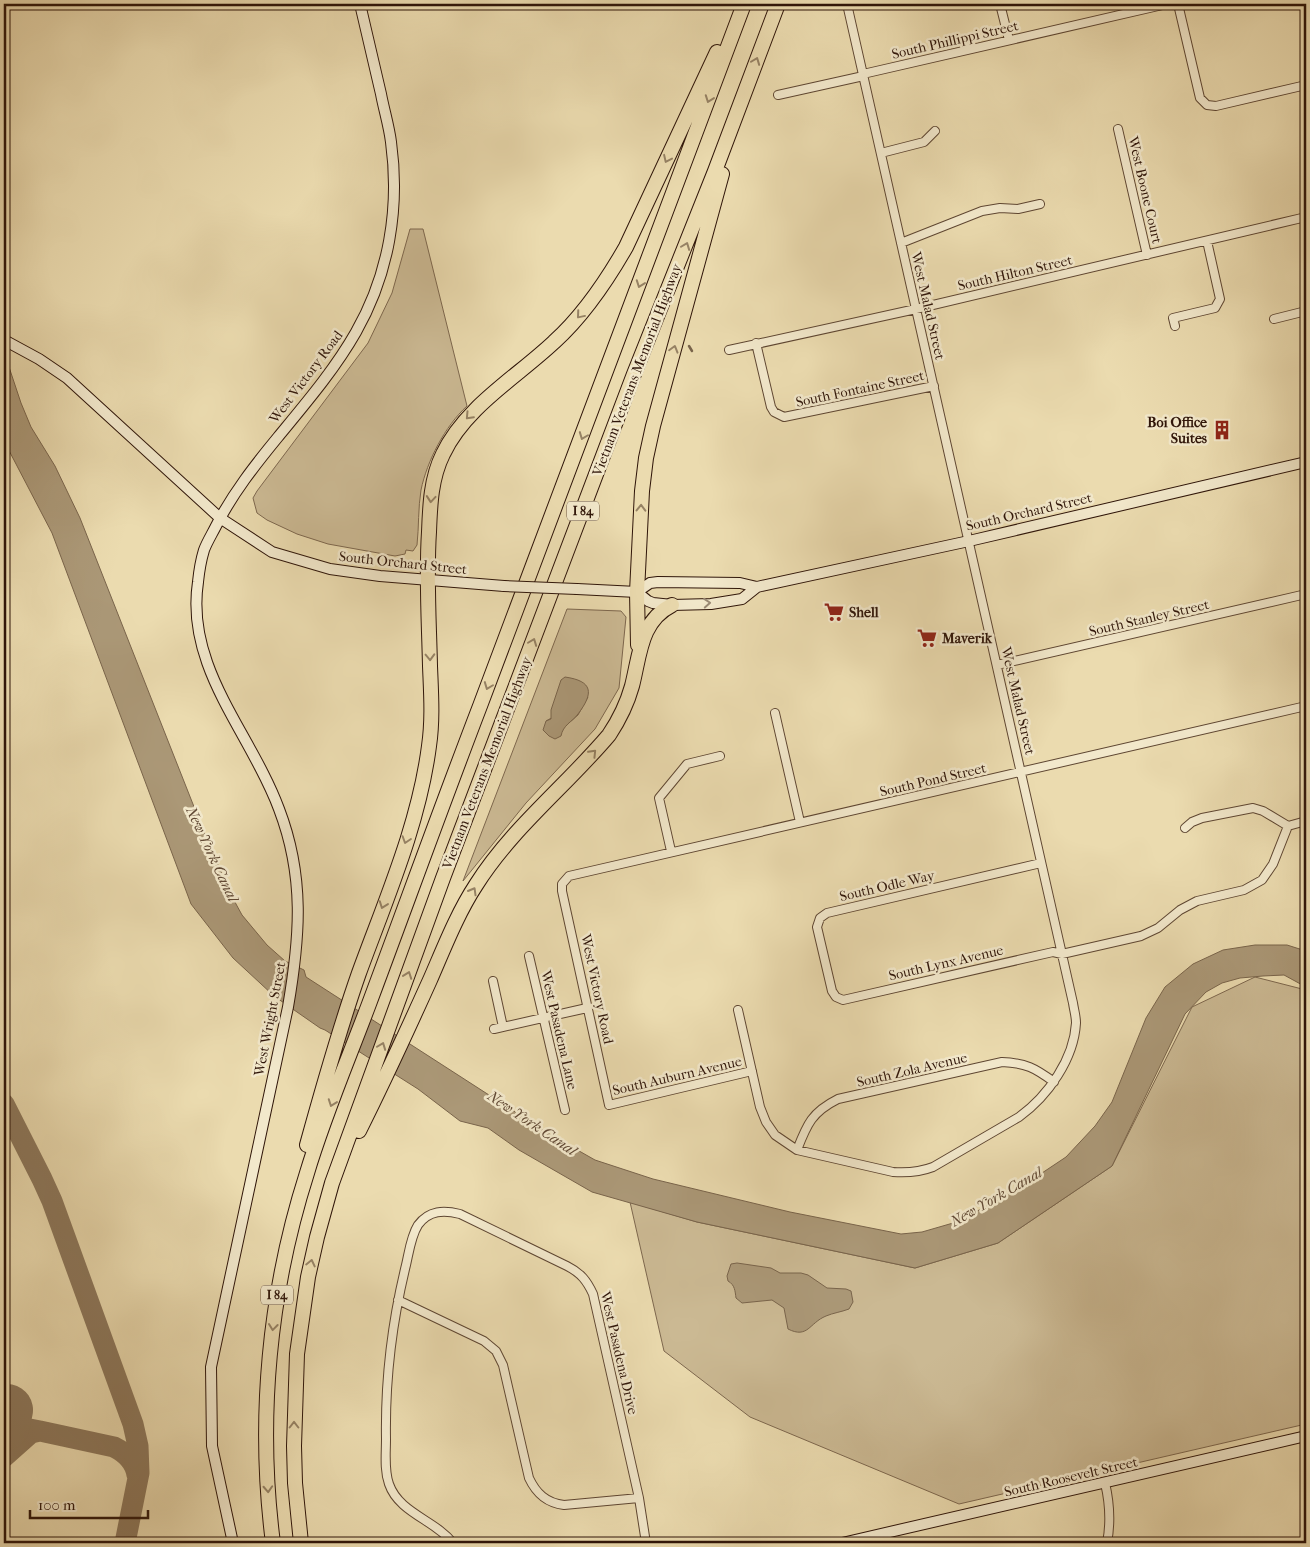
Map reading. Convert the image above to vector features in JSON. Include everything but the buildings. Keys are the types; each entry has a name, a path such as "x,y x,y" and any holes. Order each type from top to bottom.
{"highway":[{"path":"284,1255 305,1152 334,1048 400,859 422,788 430,743 432,701 428,539 432,489 436,469 456,430 472,413 555,342 594,299 611,274 626,247 740,4"},
{"name":"Vietnam Veterans Memorial Highway","path":"273,1543 267,1469 268,1378 273,1320 284,1255 309,1166 348,1057 744,4"},
{"name":"Vietnam Veterans Memorial Highway","path":"379,1075 392,1020 443,878 634,374 715,171 778,4"},
{"path":"638,653 637,592 642,491 646,458 653,426 746,89"},
{"path":"379,1075 407,1030 459,915 475,886 492,861 598,748 618,720 632,687 638,653 647,629 655,617 672,605"},
{"name":"I 84","path":"301,1543 295,1483 294,1418 297,1354 308,1278 332,1182 379,1075"}],"main road":[{"name":"West Victory Road","path":"220,518 241,483 331,371 352,338 377,288 385,263 394,210 395,183 392,148 360,4"},
{"name":"South Orchard Street","path":"4,340 40,359 67,378 220,518 272,552 330,569 380,576 504,586 637,592 650,583 658,582 740,583 757,587 968,541 1306,462"},
{"name":"West Wright Street","path":"220,518 205,548 195,605 197,629 209,672 267,778 280,809 296,869 298,900 298,932 288,1008 211,1367 212,1446 233,1543"},
{"name":"South Orchard Street","path":"637,592 648,601 672,605 711,604 742,599 757,587"},
{"name":"South Roosevelt Street","path":"842,1543 1306,1436"}],"street":[{"name":"West Malad Street","path":"847,4 1076,1021 1073,1038 1054,1082"},
{"path":"1000,4 1009,40"},
{"name":"South Phillippi Street","path":"778,95 1167,4"},
{"path":"1178,4 1200,98 1206,105 1216,106 1306,85"},
{"name":"West Boone Court","path":"1118,129 1147,255"},
{"path":"881,153 924,142 935,131"},
{"path":"901,243 982,212 1000,208 1018,209 1040,204"},
{"name":"South Hilton Street","path":"729,350 916,309 1306,217"},
{"path":"1175,326 1173,318 1215,308 1220,300 1207,241"},
{"path":"1274,319 1306,311"},
{"name":"South Fontaine Street","path":"756,343 771,407 778,415 784,417 934,386"},
{"name":"South Stanley Street","path":"997,666 1306,594"},
{"name":"South Pond Street","path":"566,879 574,873 1306,706"},
{"path":"775,713 800,822"},
{"path":"671,851 659,798 686,764 720,756"},
{"path":"1185,828 1192,822 1202,818 1253,808 1263,811 1288,826 1306,820"},
{"name":"South Lynx Avenue","path":"836,997 843,1000 1053,952 1062,954 1141,936 1158,928 1180,910 1197,901 1244,890 1262,880 1273,864 1288,826"},
{"name":"South Odle Way","path":"836,997 832,991 817,927 820,918 827,913 1041,863"},
{"name":"West Victory Road","path":"566,879 562,884 562,891 609,1105"},
{"name":"West Pasadena Lane","path":"529,956 565,1110"},
{"path":"493,981 503,1027"},
{"path":"494,1029 587,1008"},
{"path":"738,1010 760,1107 766,1122 775,1135 798,1150 892,1172 922,1171 933,1167 1019,1117 1041,1099 1054,1082"},
{"name":"South Zola Avenue","path":"798,1150 806,1125 816,1113 838,1099 1002,1062 1017,1063 1035,1068 1054,1082"},
{"name":"South Auburn Avenue","path":"609,1105 752,1071"},
{"name":"West Pasadena Drive","path":"398,1300 413,1236 419,1224 432,1214 445,1211 460,1214 578,1272 587,1281 593,1294 639,1498 646,1543"},
{"path":"453,1543 404,1505 390,1486 386,1473 386,1401 392,1336 398,1300 484,1341 496,1351 503,1365 528,1478 534,1490 554,1504 564,1505 639,1498"},
{"path":"1105,1483 1109,1502 1110,1525 1107,1543"}],"shaded area":[{"path":"410,229 423,229 467,406 451,423 432,456 428,467 420,497 417,545 413,551 406,550 405,554 395,556 328,544 297,534 267,520 257,513 253,498 368,343 392,293"},
{"path":"567,609 621,611 626,617 619,688 595,729 526,803 463,881","holes":["588,697 578,715 562,729 546,721"]},
{"path":"1255,977 1306,990 1306,1424 959,1504 750,1417 664,1351 630,1202 697,1222 915,1268 998,1243 1112,1166 1192,1007"}],"water":[{"name":"New York Canal","path":"4,344 8,364 31,427 55,466 80,518 202,827 230,893 242,915 267,945 285,961 304,970 306,977 551,1135 595,1160 653,1179 790,1212 901,1234 922,1232 960,1221 1033,1179 1066,1157 1095,1126 1112,1102 1146,1018 1165,987 1193,964 1223,950 1255,945 1287,945 1306,951 1306,987 1284,975 1263,976 1240,978 1222,983 1206,992 1185,1014 1112,1166 998,1243 915,1268 697,1222 592,1192 519,1150 488,1128 460,1121 418,1089 320,1028 274,996 233,958 191,904 52,533 4,441"},
{"path":"565,677 586,685 588,694 587,700 578,714 566,726 561,736 555,739 543,730 546,721 551,719 551,710 561,680"},
{"path":"737,1263 771,1268 780,1273 808,1275 827,1288 851,1291 853,1302 849,1309 826,1316 804,1331 795,1332 788,1329 784,1308 772,1300 742,1303 736,1298 734,1288 728,1281 727,1276 731,1264"}],"waterway":[{"path":"689,346 692,351"}],"taxiway":[{"path":"4,1104 52,1201 133,1424 138,1446 139,1473 125,1543"},
{"path":"4,1424 40,1431"},
{"path":"4,1457 31,1433 40,1431 114,1447 129,1458 137,1475"}],"runway":[{"path":"4,1425 7,1410"}],"place":[{"name":"Boi Office Suites","path":"1222,430"},
{"name":"Shell","path":"834,612"},
{"name":"Maverik","path":"927,638"}]}
